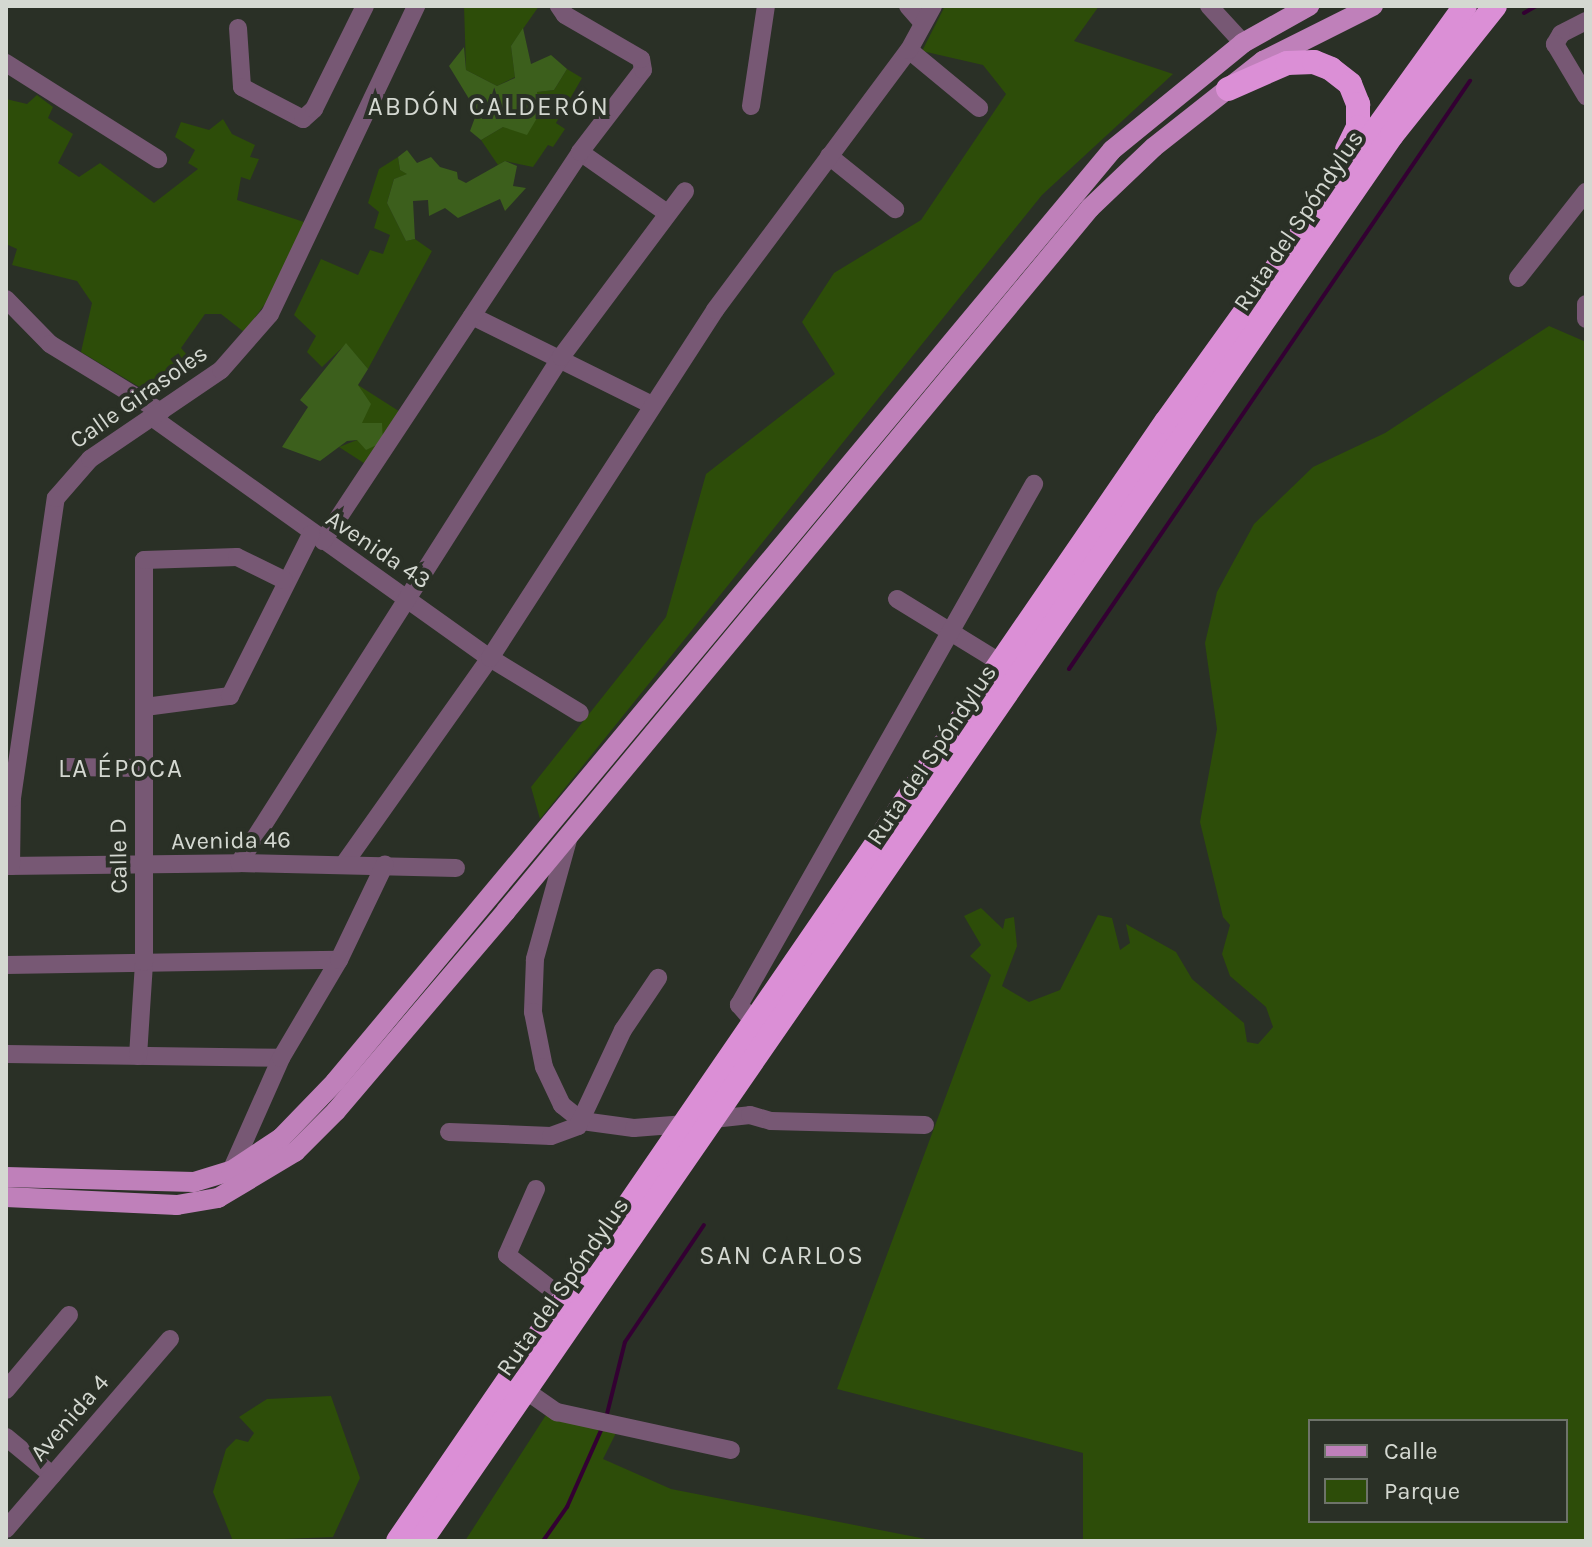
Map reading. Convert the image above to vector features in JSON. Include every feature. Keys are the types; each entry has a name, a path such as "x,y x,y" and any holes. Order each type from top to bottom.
{"highway":[{"name":"Ruta del Spóndylus","path":"398,1541 1001,663 1324,199 1465,6"},
{"name":"Ruta del Spóndylus","path":"421,1541 1392,135 1495,6"},
{"path":"1228,89 1300,61 1324,66 1350,84 1358,104 1358,127 1324,199"}],"main road":[{"path":"6,1177 171,1183 231,1171 281,1138 311,1110 1112,150 1243,43 1309,6"},
{"path":"6,1197 157,1208 218,1198 268,1172 336,1111 1090,208 1154,147 1263,61 1373,6"}],"street":[{"path":"238,28 242,87 303,119 314,109 365,6"},
{"name":"Calle Girasoles","path":"8,866 12,798 56,498 90,459 221,370 270,314 416,6"},
{"path":"145,707 230,696 284,580 317,538 472,316 580,152 644,64 565,15 559,6"},
{"path":"751,106 766,6"},
{"path":"908,6 923,23"},
{"path":"344,864 490,658 652,405 829,156 909,50 933,6"},
{"path":"1209,6 1243,43"},
{"path":"1586,21 1561,34 1555,44 1586,96"},
{"path":"909,50 979,108"},
{"path":"6,63 158,159"},
{"path":"580,152 667,213"},
{"path":"829,156 895,209"},
{"path":"239,863 561,357 685,191"},
{"path":"1518,278 1586,192"},
{"name":"Avenida 43","path":"6,299 50,344 157,415 317,538 490,658 580,713"},
{"path":"1586,304 1586,319"},
{"path":"472,316 561,357 652,405"},
{"path":"754,1022 739,1005 1034,484"},
{"name":"Calle D","path":"138,1056 144,962 144,560 237,557 284,580"},
{"path":"897,599 1001,663"},
{"path":"66,767 143,768"},
{"path":"571,830 535,959 533,1012 551,1082 562,1105 582,1121 634,1128 686,1124"},
{"name":"Avenida 46","path":"8,866 239,863 456,868"},
{"path":"231,1171 281,1058 339,960 385,864"},
{"path":"6,965 339,960"},
{"path":"449,1132 567,1134 582,1121 623,1030 658,978"},
{"path":"6,1054 281,1058"},
{"path":"713,1119 750,1115 771,1121 925,1125"},
{"path":"536,1189 507,1255 565,1300"},
{"path":"6,1390 69,1315"},
{"name":"Avenida 4","path":"6,1529 170,1339"},
{"path":"525,1390 557,1412 731,1450"},
{"path":"6,1437 52,1475"}],"green space":[{"path":"464,6 539,6 511,46 515,77 497,86 466,70"},
{"path":"945,6 1099,6 1074,41 1173,74 1042,195 540,819 531,787 666,617 706,474 835,374 802,322 834,273 921,220 1006,94 983,65 922,51"},
{"path":"523,28 531,64 551,55 567,69 554,90 537,92 540,113 527,135 503,127 481,140 470,131 477,112 449,66 464,47 466,70 497,86 515,78 511,46"},
{"path":"567,69 582,78 556,123 565,129 553,147 548,145 533,167 505,161 498,165 481,140 503,127 537,92 554,90"},
{"path":"37,95 53,107 48,118 73,134 58,163 79,177 100,163 154,203 198,169 188,163 195,150 175,137 181,122 209,130 223,119 232,134 255,145 250,157 259,159 250,180 241,177 237,200 304,222 268,300 244,332 221,314 205,314 181,348 188,356 141,388 81,352 92,303 77,281 12,265 17,249 6,244 6,99 27,104"},
{"path":"407,150 417,163 431,157 440,167 457,172 458,179 466,183 505,161 517,166 513,186 526,188 505,211 500,199 458,218 445,208 429,216 428,200 413,201 415,239 406,241 387,203 394,179 407,174 400,170 398,157"},
{"path":"398,157 400,170 408,174 394,179 387,203 406,241 415,239 432,251 368,369 346,344 322,367 307,352 316,336 294,315 321,259 358,275 370,250 383,254 390,235 374,228 379,212 368,203 379,169"},
{"path":"1549,326 1586,342 1586,1541 1083,1541 1083,1453 837,1389 991,975 970,956 981,945 964,916 981,908 1003,929 1005,919 1014,917 1017,946 1002,986 1029,1002 1060,990 1098,915 1112,918 1120,950 1130,943 1126,924 1176,952 1192,979 1244,1023 1247,1042 1258,1044 1273,1027 1266,1007 1230,976 1222,954 1230,925 1223,917 1200,822 1217,729 1205,643 1217,592 1254,524 1313,467 1385,433"},
{"path":"346,343 368,369 358,385 371,404 362,423 382,423 383,442 366,450 357,440 347,441 320,461 282,447 308,407 300,400"},
{"path":"358,385 405,415 370,467 339,447 357,440 362,423"},
{"path":"331,1396 360,1478 333,1537 233,1541 213,1492 226,1449 236,1439 248,1442 254,1433 239,1417 267,1399"},
{"path":"546,1415 616,1433 603,1459 671,1489 936,1541 465,1541"}],"waterway":[{"path":"1524,13 1536,6"},
{"path":"1069,669 1470,81"},
{"path":"607,1414 625,1342 704,1225"},
{"path":"543,1541 567,1507 602,1428"}],"district":[{"name":"ABDÓN CALDERÓN","path":"489,107"},
{"name":"LA ÉPOCA","path":"121,769"},
{"name":"SAN CARLOS","path":"782,1256"}]}
